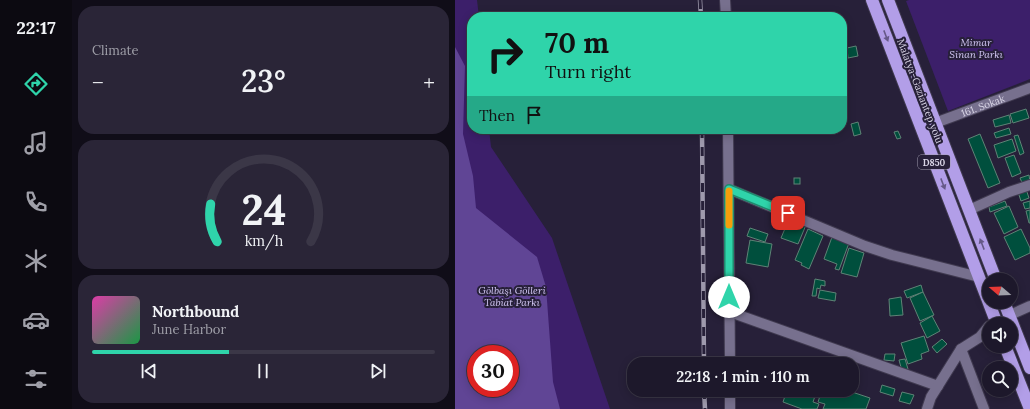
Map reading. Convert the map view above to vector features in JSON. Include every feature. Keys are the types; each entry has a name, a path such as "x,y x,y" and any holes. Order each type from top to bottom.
{"highway":[{"name":"Malatya-Gaziantep yolu","path":"872,0 979,277 991,317"},
{"name":"Malatya-Gaziantep yolu","path":"888,0 993,273"},
{"path":"1008,309 1030,368"},
{"path":"1008,353 1030,409"}],"street":[{"path":"725,0 726,12"},
{"name":"161. Sokak","path":"935,123 1030,88"},
{"path":"728,134 730,357"},
{"path":"969,210 1009,192 1030,185"},
{"path":"729,189 865,246 892,255 979,277"},
{"path":"1010,315 1030,306"},
{"path":"730,312 938,386"},
{"path":"927,409 938,386 961,349 982,335"},
{"path":"961,349 984,409"},
{"path":"730,397 730,409"}],"green space":[{"name":"Gölbaşı Gölleri Tabiat Parkı","path":"455,0 477,0 478,12 467,12 467,134 490,134 491,147 552,238 610,409 455,409"},
{"name":"Mimar Sinan Parkı","path":"1030,0 1030,79 948,111 906,1"}],"shaded area":[{"path":"455,47 465,66 463,134 473,176 476,208 537,257 546,287 553,382 560,409 455,409"}],"building":[{"path":"856,46 858,56 848,58 847,48"},
{"path":"1026,109 1029,118 1013,123 1010,114"},
{"path":"1009,115 1011,123 995,127 993,120"},
{"path":"858,122 861,134 854,136 851,124"},
{"path":"1009,128 1011,134 996,138 994,133"},
{"path":"898,131 901,138 897,139 894,132"},
{"path":"980,134 1000,183 988,188 968,139"},
{"path":"1018,135 1024,153 1020,155 1014,136"},
{"path":"1012,139 1016,151 998,158 994,145"},
{"path":"1014,155 1021,173 1012,177 1005,158"},
{"path":"1029,175 1030,182 1023,185 1020,178"},
{"path":"794,178 800,178 800,184 794,184"},
{"path":"1026,189 1029,198 1021,201 1018,192"},
{"path":"1005,201 1007,206 990,212 989,207"},
{"path":"1030,201 1030,208 1025,209 1023,203"},
{"path":"1009,206 1018,227 1004,234 994,213"},
{"path":"1030,210 1030,223 1029,223 1026,211"},
{"path":"789,219 806,225 798,244 781,238"},
{"path":"750,228 768,234 765,242 747,236"},
{"path":"808,229 823,236 809,269 801,265 802,263 795,260"},
{"path":"1021,229 1030,248 1030,253 1015,260 1004,237"},
{"path":"832,237 849,243 839,270 835,269 837,264 824,259"},
{"path":"750,240 772,244 768,267 746,263"},
{"path":"849,248 864,253 857,277 841,273"},
{"path":"815,279 825,281 825,286 821,285 820,289 817,288 816,296 812,296"},
{"path":"921,285 923,292 907,298 904,291"},
{"path":"820,290 836,293 835,301 818,298"},
{"path":"923,292 934,315 920,321 910,298"},
{"path":"901,297 903,315 890,316 889,299"},
{"path":"932,316 940,331 927,338 920,323"},
{"path":"924,336 929,351 921,354 922,359 908,364 901,343"},
{"path":"942,339 947,344 937,353 932,347"},
{"path":"885,354 895,354 894,361 884,360"},
{"path":"905,359 908,369 902,371 899,360"},
{"path":"882,385 895,389 893,396 880,392"},
{"path":"902,392 914,395 910,404 899,401"},
{"path":"859,394 870,398 866,409 823,409 825,404 818,402 820,397 859,397"},
{"path":"785,397 815,397 813,402 819,404 817,409 802,409 783,402"}],"railway":[{"path":"700,0 701,12"},
{"path":"702,134 704,357"},
{"path":"704,397 705,409"}],"slow traffic":[{"path":"729,191 729,225"}],"route":[{"path":"729,297 729,189 788,213"}]}
